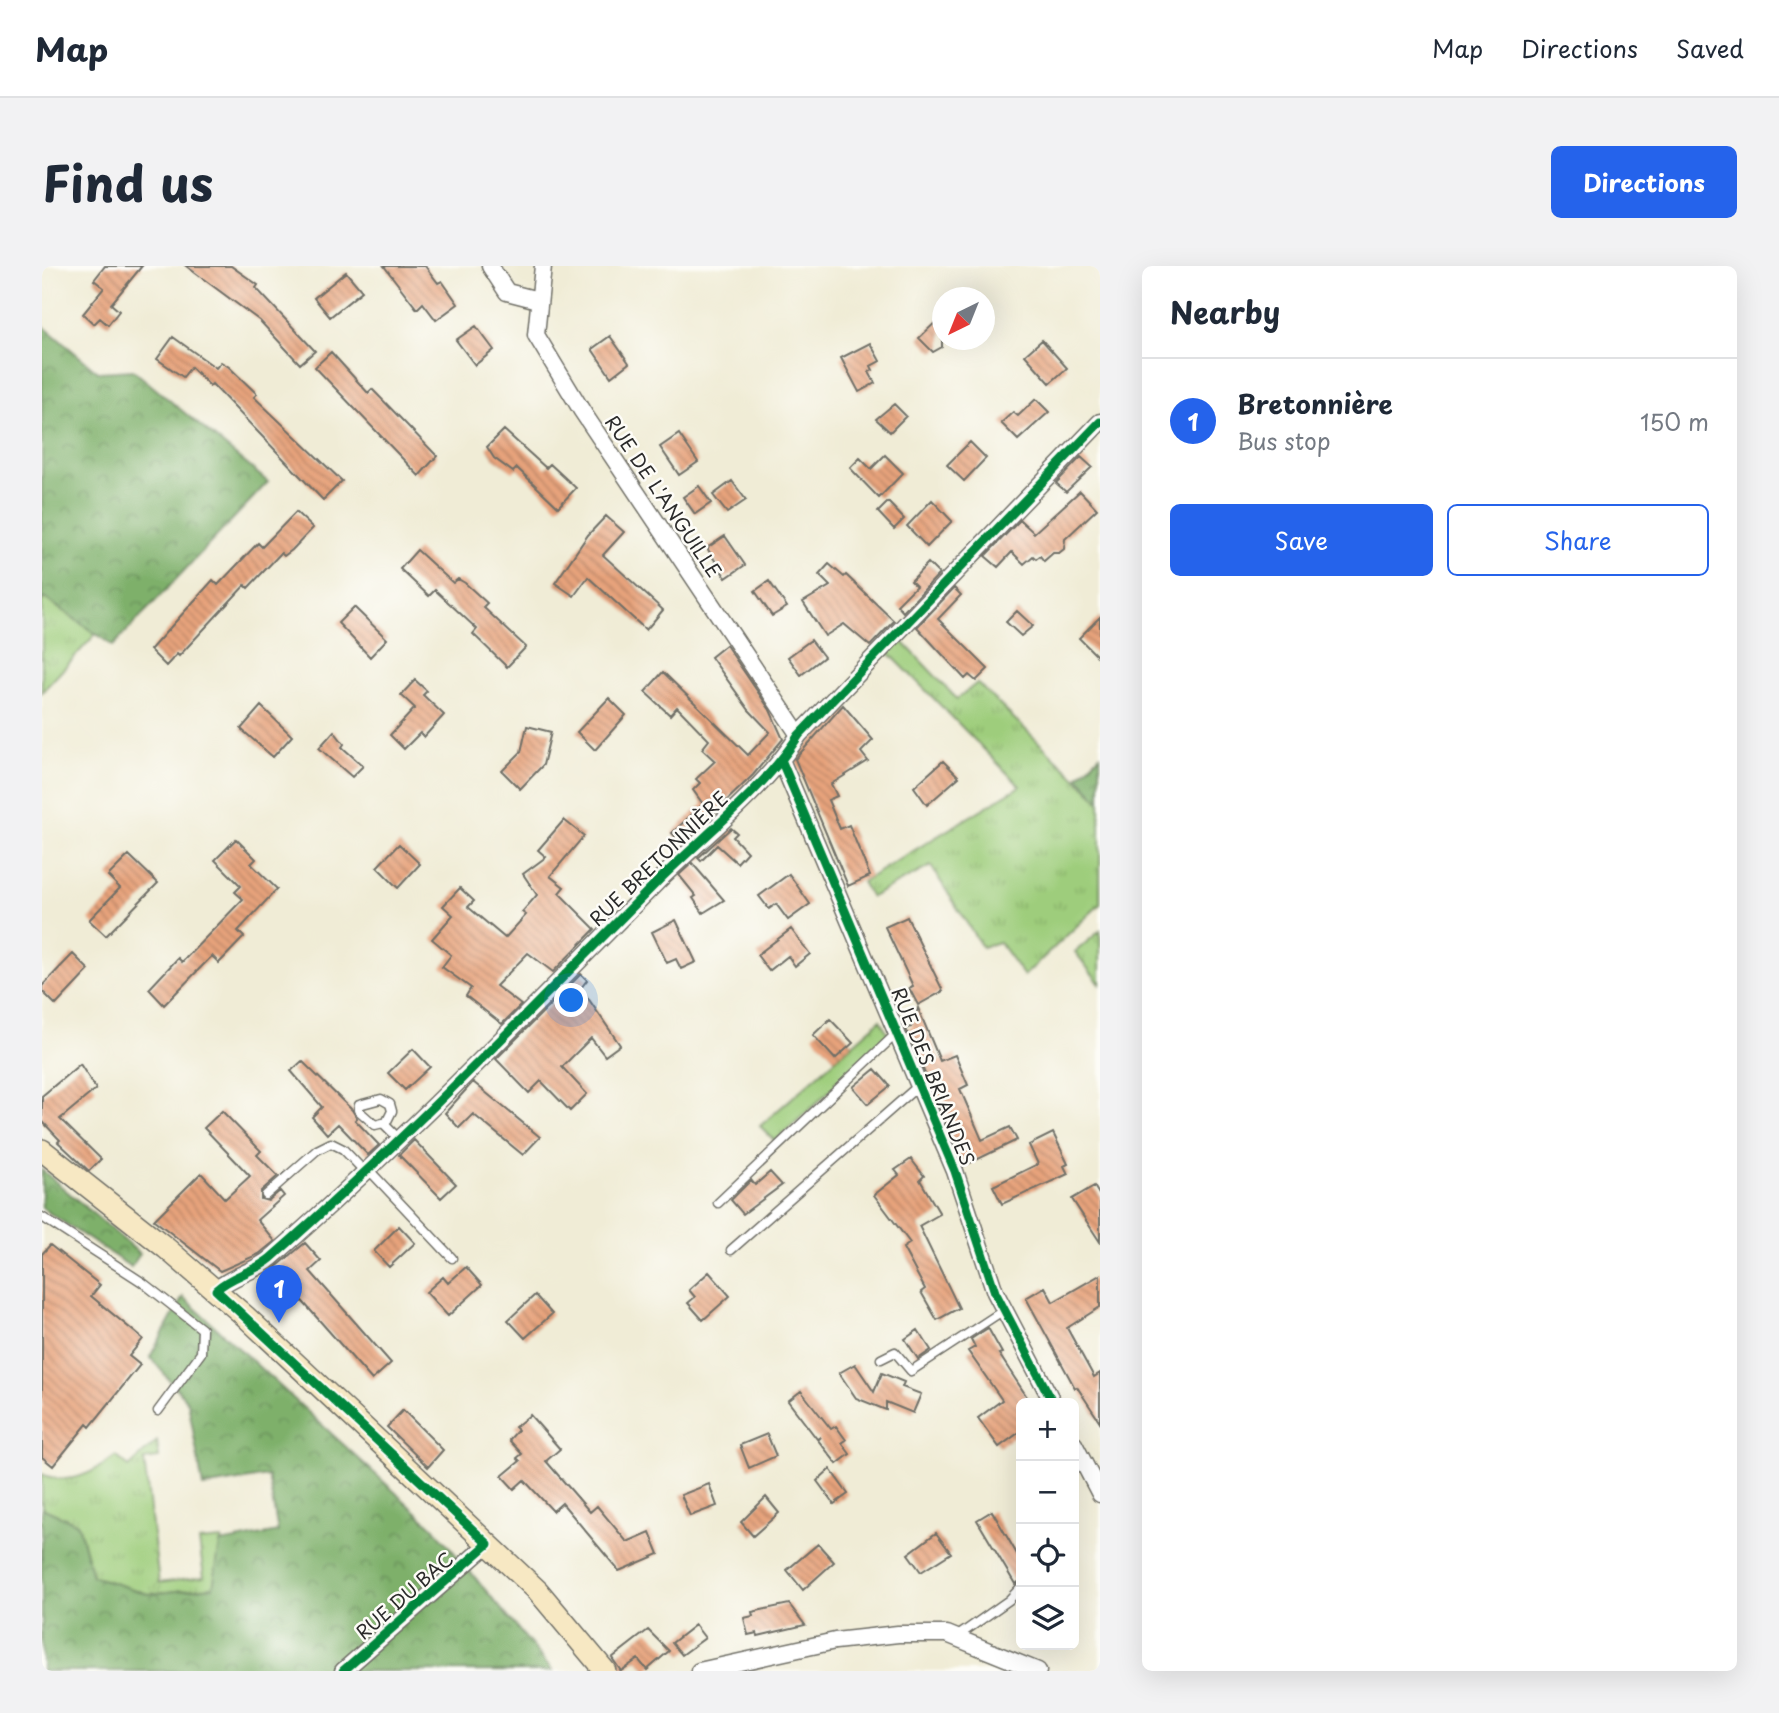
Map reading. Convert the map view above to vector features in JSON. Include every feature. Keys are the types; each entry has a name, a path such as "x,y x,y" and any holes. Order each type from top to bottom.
{"main road":[{"path":"42,1150 216,1290 488,1544 550,1605 605,1671"}],"street":[{"path":"491,266 507,292 538,300"},
{"name":"RUE DE L'ANGUILLE","path":"543,266 536,334 582,411 799,735"},
{"name":"RUE BRETONNIÈRE","path":"216,1290 227,1279 267,1262 400,1140 782,762 799,735 1100,422"},
{"name":"RUE DES BRIANDES","path":"782,762 955,1171 995,1292 1050,1398"},
{"path":"1079,1454 1100,1494"},
{"name":"RUE DU BAC","path":"343,1671 488,1544"},
{"path":"699,1671 835,1641 898,1633 947,1634 1038,1671"}],"lane":[{"path":"718,1203 897,1033"},
{"path":"731,1250 919,1085"},
{"path":"385,1125 400,1140"},
{"path":"266,1195 317,1150 331,1143 343,1149 367,1171 453,1258"},
{"path":"42,1217 142,1282 202,1329 201,1353 158,1411"},
{"path":"881,1359 895,1352 911,1371 1004,1310"},
{"path":"955,1638 1016,1592"}],"green space":[{"path":"42,325 98,372 133,370 268,482 113,646 45,598 42,601"},
{"path":"44,598 96,634 42,692 42,601"},
{"path":"902,641 957,699 977,683 1100,801 1100,904 1024,976 999,942 982,947 931,866 871,897 862,882 1020,786 888,652"},
{"path":"1100,755 1100,801 1078,777"},
{"path":"1100,931 1100,984 1075,952"},
{"path":"880,1020 890,1036 775,1141 760,1126"},
{"path":"42,1170 140,1254 131,1267 42,1208"},
{"path":"183,1297 433,1527 553,1671 42,1671 42,1508 78,1524 92,1576 148,1594 213,1587 220,1543 278,1532 268,1476 203,1487 188,1402 150,1357"},
{"path":"157,1441 159,1458 144,1460 159,1583 204,1577 199,1541 222,1539 213,1587 148,1594 92,1576 78,1524 42,1508 42,1474 62,1479 81,1476 116,1456 129,1467"}],"building":[{"path":"105,266 142,266 111,304 119,311 108,325 100,318 94,324 83,314 104,288 94,280"},
{"path":"186,266 231,266 258,285 256,288 315,351 300,364 260,321"},
{"path":"384,266 425,266 438,283 442,281 458,304 436,320 423,303 417,309"},
{"path":"346,272 362,291 330,317 314,298"},
{"path":"476,326 494,350 475,365 456,340"},
{"path":"932,326 932,350 937,350 933,352 919,338"},
{"path":"610,336 629,363 611,377 592,349"},
{"path":"173,337 216,368 221,362 229,367 257,394 254,397 342,481 323,500 212,384 210,386 191,367 183,377 157,359"},
{"path":"1042,340 1067,368 1050,383 1025,355"},
{"path":"870,343 880,361 871,366 873,370 869,372 875,383 859,392 841,358"},
{"path":"331,352 368,393 372,389 437,456 419,476 315,367"},
{"path":"1036,399 1049,412 1018,440 1001,423 1013,412 1018,416"},
{"path":"894,404 906,416 890,432 876,419"},
{"path":"504,430 546,468 550,464 576,488 558,507 517,468 513,472 494,458 487,447"},
{"path":"679,434 698,462 679,475 660,447"},
{"path":"970,442 986,458 964,481 947,465"},
{"path":"885,455 903,473 879,498 850,468 860,458 871,469"},
{"path":"1081,457 1092,467 1066,492 1056,483"},
{"path":"732,481 746,500 727,513 713,495"},
{"path":"699,486 711,503 695,514 683,497"},
{"path":"1080,491 1097,509 1065,539 1064,549 1059,553 1053,553 1044,561 1040,556 1036,559 1033,556 1024,564 1012,552 998,567 985,556 1020,520 1034,533"},
{"path":"932,500 952,521 927,547 907,526"},
{"path":"888,502 904,519 894,529 878,512"},
{"path":"296,512 313,528 292,550 284,556 281,553 248,588 245,585 179,656 177,654 166,666 150,650 213,580 218,585 258,543 262,547"},
{"path":"606,516 624,532 603,555 663,610 646,630 588,577 574,596 555,583 588,535"},
{"path":"725,536 745,565 726,578 707,548"},
{"path":"417,550 453,583 458,579 465,583 487,603 483,607 526,647 507,667 473,634 477,629 435,590 429,596 400,569"},
{"path":"928,563 939,574 903,612 897,605 916,586 911,581"},
{"path":"829,564 844,577 846,575 894,621 870,646 844,624 825,636 803,602 830,586 819,575"},
{"path":"769,581 787,607 772,616 755,591"},
{"path":"954,588 961,595 938,619 988,669 976,681 969,675 965,679 917,627"},
{"path":"354,607 387,639 370,657 338,623"},
{"path":"1017,611 1033,626 1021,636 1006,622"},
{"path":"1100,617 1100,659 1079,638"},
{"path":"811,640 824,657 801,675 788,657"},
{"path":"726,645 770,710 783,739 753,775 682,844 672,833 703,804 693,790 700,783 696,779 715,761 702,749 709,740 677,707 670,715 645,692 663,672 748,755 770,732 749,710 711,657"},
{"path":"415,680 427,691 423,695 444,715 424,737 420,733 404,749 390,735 415,708 401,695"},
{"path":"609,698 626,715 595,750 577,732"},
{"path":"843,705 873,740 861,752 868,761 831,784 837,796 828,800 840,829 849,825 870,876 848,886 795,759"},
{"path":"261,706 292,736 273,757 241,729"},
{"path":"527,726 551,732 543,765 520,789 502,771 521,752"},
{"path":"334,731 344,744 342,747 363,766 352,777 319,748"},
{"path":"943,761 959,777 927,805 914,787"},
{"path":"564,820 584,836 550,876 564,887 559,893 595,929 553,972 528,953 496,986 521,1005 502,1024 466,996 471,988 442,967 451,955 432,939 453,915 443,906 460,888 474,901 468,907 505,938 526,915 522,912 537,895 523,874 546,857 538,850"},
{"path":"731,828 737,833 733,837 747,852 737,863 717,845 701,861 698,858"},
{"path":"236,839 256,859 251,864 277,889 238,931 244,937 219,963 212,956 164,1005 149,989 178,958 182,962 243,899 235,892 241,886 215,860"},
{"path":"399,844 420,864 398,888 377,867"},
{"path":"129,855 158,883 106,936 89,920 120,888 108,876"},
{"path":"692,863 724,900 703,913 693,898 696,896 679,875"},
{"path":"789,874 810,904 788,920 776,904 769,909 759,896"},
{"path":"907,917 943,991 918,1005 909,988 913,986 885,927"},
{"path":"676,920 696,962 681,969 676,959 667,963 652,932"},
{"path":"791,929 810,954 795,966 788,956 769,971 757,955"},
{"path":"73,954 89,970 56,1005 42,991 42,986"},
{"path":"581,974 587,980 581,988 620,1045 605,1056 591,1038 562,1067 587,1094 570,1111 541,1081 529,1093 496,1059"},
{"path":"918,1008 940,1061 955,1055 968,1085 960,1089 982,1140 1010,1127 1017,1140 964,1166 906,1029 911,1027"},
{"path":"830,1019 853,1043 835,1059 813,1035"},
{"path":"413,1049 430,1067 405,1090 388,1073"},
{"path":"302,1061 352,1110 357,1118 355,1120 379,1145 368,1155 338,1124 327,1134 312,1117 322,1107 291,1071"},
{"path":"80,1064 96,1089 60,1119 101,1159 89,1171 58,1142 60,1140 42,1121 42,1096"},
{"path":"875,1069 890,1086 868,1104 853,1087"},
{"path":"473,1082 540,1137 523,1155 473,1114 459,1128 445,1113"},
{"path":"222,1111 261,1151 257,1155 278,1176 261,1191 261,1199 268,1201 280,1191 284,1196 257,1220 275,1241 259,1254 220,1271 154,1220 201,1173 225,1199 250,1176 204,1128"},
{"path":"1053,1133 1068,1164 1064,1166 1068,1174 1002,1204 993,1186 1038,1164 1029,1145"},
{"path":"414,1140 456,1184 441,1198 399,1155"},
{"path":"911,1159 924,1176 920,1180 940,1214 919,1226 959,1308 937,1320 921,1292 925,1289 903,1248 910,1243 874,1195 899,1175 895,1170"},
{"path":"770,1172 782,1185 743,1214 731,1200 751,1180 755,1185"},
{"path":"1094,1186 1100,1196 1100,1242 1072,1199"},
{"path":"399,1226 415,1243 389,1267 374,1251"},
{"path":"305,1243 321,1261 310,1271 391,1363 372,1380 274,1269"},
{"path":"50,1245 100,1285 91,1296 143,1339 129,1356 140,1365 90,1427 87,1424 53,1466 42,1457 42,1254"},
{"path":"466,1267 482,1285 448,1316 426,1292 443,1277 448,1283"},
{"path":"709,1272 730,1296 703,1320 688,1303 695,1297 689,1290"},
{"path":"1100,1275 1100,1307 1067,1328 1094,1377 1100,1373 1100,1422 1077,1387 1075,1388 1026,1298 1045,1287 1053,1302"},
{"path":"535,1295 552,1314 525,1338 508,1320"},
{"path":"988,1328 1002,1353 999,1354 1027,1397 1016,1398 1016,1435 999,1447 978,1418 1002,1400 968,1351 975,1347 971,1339"},
{"path":"918,1330 931,1350 918,1359 905,1339"},
{"path":"855,1364 874,1392 882,1373 904,1382 902,1387 921,1394 913,1413 886,1402 886,1410 856,1398 839,1373"},
{"path":"801,1391 831,1429 836,1426 846,1440 842,1443 850,1454 837,1464 818,1440 821,1437 817,1439 788,1401"},
{"path":"403,1410 443,1450 428,1467 387,1427"},
{"path":"530,1415 560,1449 546,1461 590,1512 597,1506 627,1542 650,1532 659,1554 619,1571 562,1503 553,1511 524,1480 514,1489 502,1476 520,1461 517,1458 522,1454 509,1440 518,1430 515,1427"},
{"path":"767,1434 776,1456 749,1468 740,1445"},
{"path":"830,1469 848,1494 834,1504 817,1481"},
{"path":"709,1484 717,1506 690,1516 681,1495"},
{"path":"766,1497 779,1513 753,1536 741,1522"},
{"path":"992,1511 1016,1552 1016,1584 1015,1584 977,1520"},
{"path":"936,1533 951,1553 921,1572 908,1554"},
{"path":"818,1544 834,1562 803,1590 787,1570"},
{"path":"789,1604 805,1625 758,1636 757,1633 748,1635 744,1618 753,1616 752,1612"},
{"path":"695,1625 705,1638 682,1655 672,1643"},
{"path":"648,1630 669,1651 647,1670 638,1659 621,1671 612,1658"}],"cycle path":[{"path":"343,1671 488,1544 216,1290 271,1258 370,1168 466,1074 655,884 750,795 799,735 1100,422"},
{"path":"782,762 955,1171 995,1292 1050,1398"}],"place":[{"name":"Bretonnière","path":"279,1323"}]}
